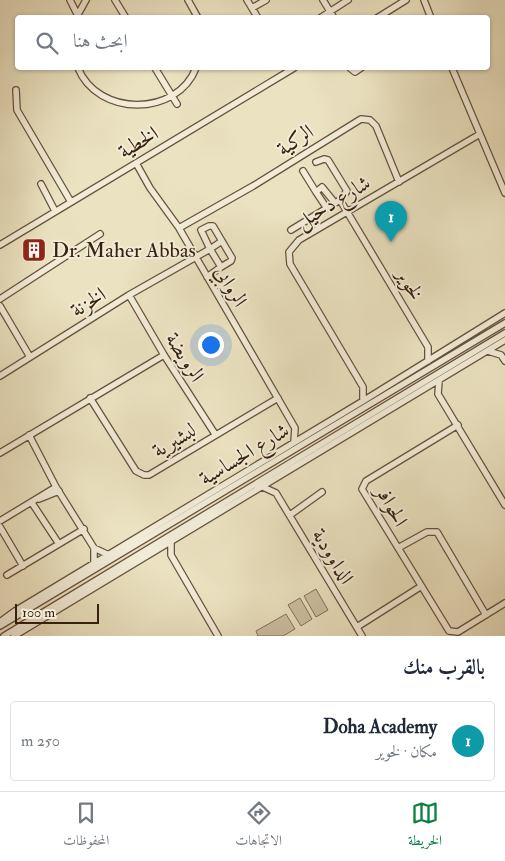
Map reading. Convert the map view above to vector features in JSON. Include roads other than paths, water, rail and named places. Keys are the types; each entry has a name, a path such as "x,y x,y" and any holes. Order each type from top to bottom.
{"street":[{"path":"70,0 77,15"},
{"path":"78,15 86,0"},
{"path":"115,0 124,15"},
{"path":"188,0 196,15"},
{"path":"247,0 256,15"},
{"path":"252,8 266,0"},
{"path":"323,0 332,15"},
{"path":"325,15 348,0"},
{"path":"382,15 406,0"},
{"path":"424,0 430,15"},
{"path":"79,70 94,90 105,97 125,104 144,105 161,101 184,87 195,70"},
{"path":"156,70 177,104"},
{"name":"الخطية","path":"0,244 291,70"},
{"path":"453,70 505,193"},
{"path":"16,90 17,110 71,202"},
{"name":"الركية","path":"179,228 253,186 361,118 370,120 376,126 399,182"},
{"name":"شارع دحيل","path":"363,387 288,258 292,246 299,240 480,134"},
{"path":"291,230 337,201 347,191 328,160 324,158 316,162"},
{"name":"الروابي","path":"136,162 150,188 179,228 295,428"},
{"path":"303,171 326,208"},
{"path":"40,184 56,210"},
{"name":"لخوير","path":"316,192 324,187 348,212 428,347"},
{"path":"207,277 221,268 231,261 232,258 213,226 208,226 201,230 221,268"},
{"path":"0,299 100,234"},
{"name":"الخزنة","path":"0,376 129,295 222,241"},
{"name":"الرويضة","path":"129,295 164,355 215,434"},
{"path":"0,306 30,358"},
{"name":"شارع الجساسية","path":"0,622 15,611 505,313"},
{"name":"شارع الجساسية","path":"0,626 505,323"},
{"name":"شارع الجساسية","path":"4,636 505,333"},
{"path":"504,341 501,355 505,362"},
{"name":"شارع الجساسية","path":"14,636 504,341"},
{"path":"428,361 428,347 442,352"},
{"path":"488,351 501,355"},
{"path":"0,453 164,355"},
{"path":"454,364 454,372"},
{"path":"406,382 412,371"},
{"path":"438,394 439,381"},
{"path":"363,401 363,387 377,392"},
{"path":"425,389 438,394 505,505"},
{"path":"405,393 414,396"},
{"name":"لبشيرية","path":"90,398 136,471 148,475 278,398"},
{"name":"الحوافر","path":"458,425 363,484 364,494 448,631 458,632 505,604"},
{"path":"294,442 295,428 310,433"},
{"path":"317,429 328,429"},
{"path":"29,435 57,489 94,548 94,564"},
{"path":"281,457 285,448"},
{"path":"289,470 291,463"},
{"path":"276,479 276,493"},
{"name":"الداوودية","path":"263,486 276,493 362,636"},
{"path":"0,521 57,489"},
{"path":"290,515 322,492"},
{"path":"32,503 59,544"},
{"path":"186,533 189,524"},
{"path":"0,527 23,566"},
{"path":"7,575 84,530"},
{"path":"398,548 432,530 437,532 486,615"},
{"path":"171,542 171,555 218,636"},
{"path":"94,548 109,555"},
{"path":"118,549 130,548"},
{"path":"158,550 171,555"},
{"path":"137,555 146,556"},
{"path":"357,627 420,587"}],"place":[{"name":"Doha Academy","path":"391,242"},
{"name":"Dr. Maher Abbas","path":"34,250"}]}
